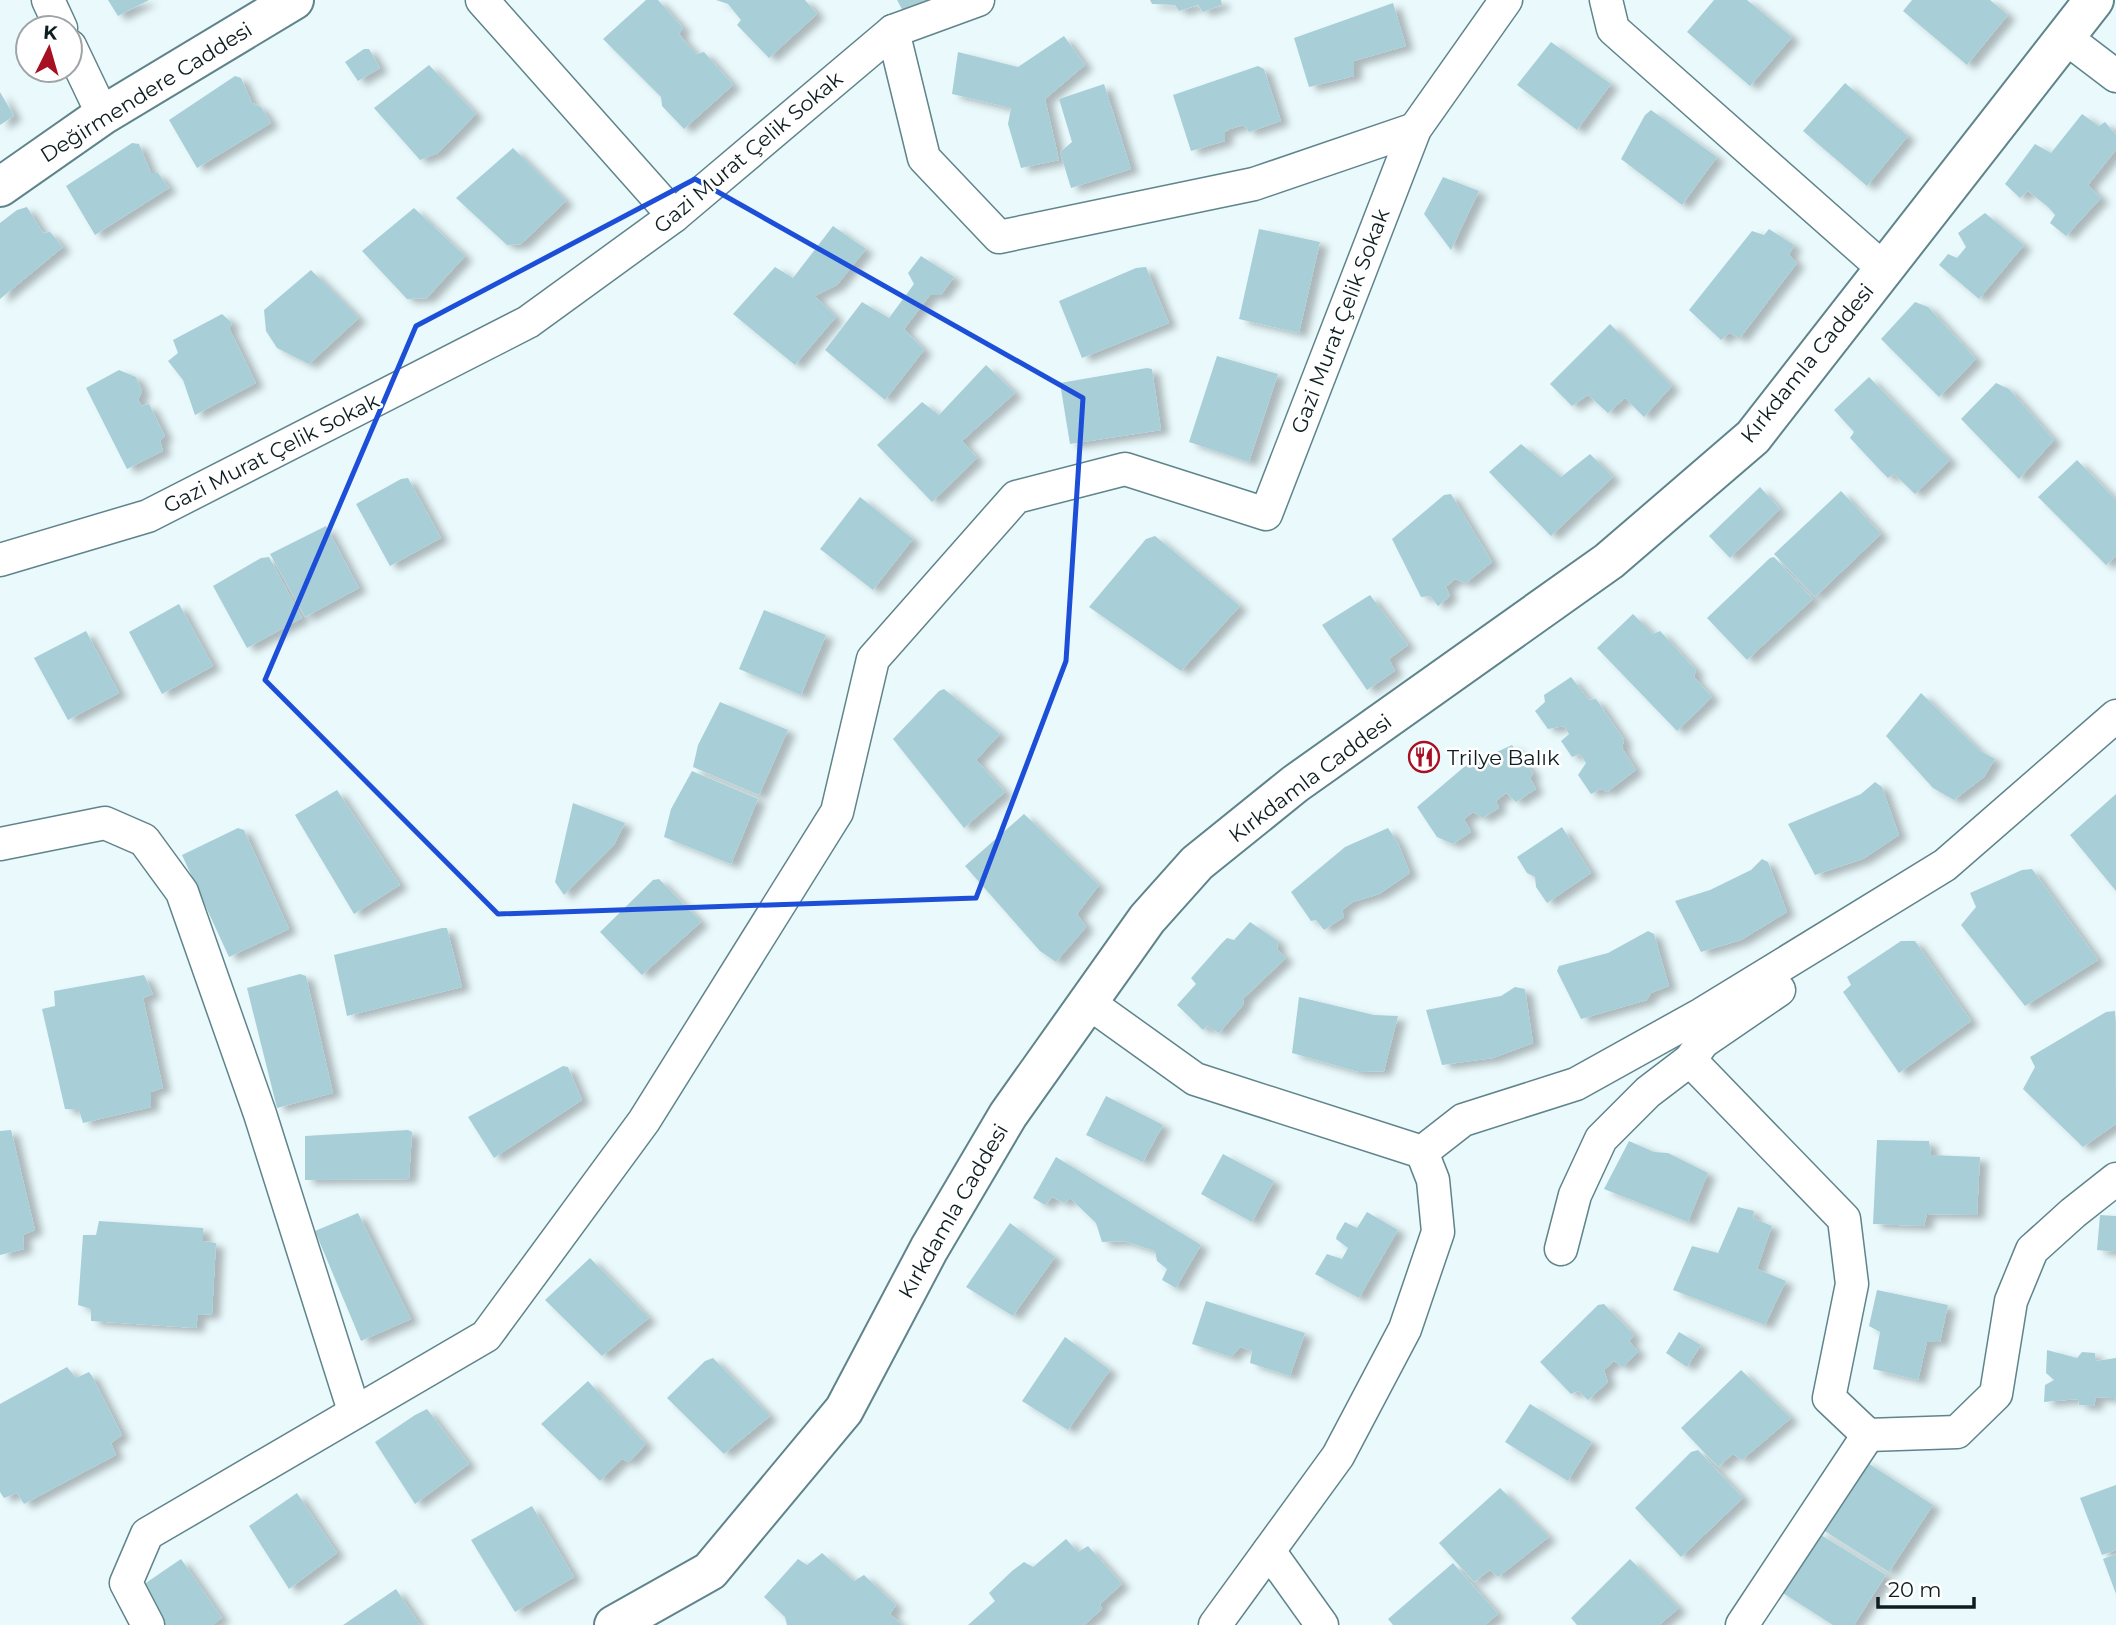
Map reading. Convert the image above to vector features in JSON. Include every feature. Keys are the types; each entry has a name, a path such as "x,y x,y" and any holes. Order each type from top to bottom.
{"street":[{"name":"Değirmendere Caddesi","path":"0,187 103,115 294,0"},
{"path":"482,0 674,216"},
{"path":"978,0 893,31 924,158 999,237 1254,184 1415,129"},
{"name":"Gazi Murat Çelik Sokak","path":"354,1411 486,1336 644,1121 837,812 873,659 1016,497 1125,469 1266,514 1415,129 1506,0"},
{"path":"1606,0 1613,29 1883,268"},
{"name":"Kırkdamla Caddesi","path":"614,1625 710,1571 844,1410 929,1250 1008,1115 1147,919 1198,863 1294,784 1609,561 1752,437 2094,0"},
{"name":"Gazi Murat Çelik Sokak","path":"0,560 148,516 528,322 674,216 893,31"},
{"path":"2066,37 2116,76"},
{"path":"84,75 103,115"},
{"path":"1561,1249 1576,1195 1601,1139 1648,1092 1690,1060 1703,1042 1787,984 1945,865 2116,716"},
{"path":"0,844 105,823 144,840 182,892 260,1114 354,1411 147,1534 126,1583 148,1625"},
{"path":"1422,1152 1463,1120 1576,1084 1702,1014 1945,865"},
{"path":"1089,1003 1195,1079 1422,1152"},
{"path":"1690,1060 1844,1219 1852,1284 1829,1398 1868,1435 1957,1432 1996,1394 2011,1300 2032,1250 2073,1213 2116,1180"},
{"path":"1215,1625 1338,1456 1405,1329 1438,1232 1433,1180 1422,1152"},
{"path":"1742,1625 1868,1435"},
{"path":"1269,1551 1322,1625"}],"highlighted area":[{"path":"695,179 1083,398 1066,661 976,898 498,914 265,680 416,326"}],"building":[{"path":"108,0 149,0 118,16"},
{"path":"646,0 658,0 683,28 679,34 687,44 697,54 704,52 733,85 684,129 662,106 661,97 603,39"},
{"path":"716,0 805,0 817,14 769,58 737,25 741,20 728,4"},
{"path":"897,0 956,0 904,13"},
{"path":"1150,0 1221,0 1222,5 1203,12 1198,5 1179,11 1175,5 1152,4"},
{"path":"1714,0 1747,0 1792,37 1750,86 1687,32"},
{"path":"1912,0 1990,0 2008,15 1967,65 1903,11"},
{"path":"1393,3 1406,46 1354,61 1354,76 1309,87 1294,38"},
{"path":"1064,36 1085,65 1045,99 1059,160 1021,168 1008,124 1011,108 952,94 958,52 1018,67"},
{"path":"1551,42 1611,84 1577,130 1517,85"},
{"path":"364,49 369,49 380,68 358,81 345,62"},
{"path":"429,65 476,114 438,153 420,160 374,108"},
{"path":"1258,66 1264,69 1281,121 1249,132 1244,125 1230,129 1225,132 1225,141 1191,151 1173,95"},
{"path":"235,76 241,78 252,103 261,107 271,123 197,168 169,120"},
{"path":"1845,83 1908,136 1867,186 1803,131"},
{"path":"1104,84 1131,169 1071,188 1060,152 1072,142 1059,99"},
{"path":"0,92 14,116 0,125"},
{"path":"1651,110 1717,157 1682,205 1621,159 1645,115"},
{"path":"2082,114 2099,126 2105,122 2116,135 2116,150 2088,185 2101,198 2066,236 2050,223 2055,215 2048,207 2028,191 2020,198 2005,184 2035,144 2051,153"},
{"path":"132,143 139,144 151,173 158,173 169,188 95,235 66,186"},
{"path":"513,148 566,201 521,244 507,245 456,198"},
{"path":"1443,177 1479,191 1451,250 1424,214"},
{"path":"27,207 43,233 50,232 63,247 0,299 0,223 17,210"},
{"path":"414,208 465,256 427,298 407,299 362,251"},
{"path":"1985,213 2024,245 1979,299 1939,265 1948,254 1957,258 1966,247 1958,233"},
{"path":"833,226 866,249 837,285 815,296 836,317 795,365 733,314 775,267 793,278"},
{"path":"1259,229 1320,242 1299,333 1239,319"},
{"path":"1769,229 1794,245 1789,255 1797,263 1740,338 1729,333 1721,340 1689,310 1752,231 1764,235"},
{"path":"921,256 954,277 941,295 930,295 904,329 924,350 885,400 825,350 862,302 889,318 914,284 908,273"},
{"path":"1146,267 1169,323 1082,358 1059,301 1136,268"},
{"path":"311,270 359,318 309,364 277,348 266,331 264,310"},
{"path":"1915,302 1928,307 1976,359 1939,397 1881,339"},
{"path":"222,314 232,323 229,328 256,383 195,415 183,380 168,361 178,353 173,340"},
{"path":"1610,324 1672,386 1644,417 1625,398 1608,413 1588,395 1572,406 1550,384"},
{"path":"1217,356 1278,374 1249,462 1189,442"},
{"path":"986,365 1015,393 962,441 977,458 932,502 877,445 922,402 939,415"},
{"path":"1152,369 1161,430 1070,444 1060,383"},
{"path":"119,370 136,377 142,391 138,400 142,406 149,404 165,436 160,441 163,451 127,469 86,388"},
{"path":"1869,377 1950,460 1915,494 1894,474 1888,478 1879,469 1850,438 1854,432 1834,410"},
{"path":"1996,383 2009,389 2054,440 2019,479 1961,419"},
{"path":"1521,444 1561,477 1590,454 1613,477 1551,536 1489,472"},
{"path":"2077,460 2116,500 2116,556 2106,565 2038,497"},
{"path":"408,478 441,538 390,566 356,504 401,479"},
{"path":"1760,487 1780,509 1730,558 1709,536"},
{"path":"1841,491 1881,534 1815,597 1774,554"},
{"path":"1451,494 1492,562 1466,583 1455,579 1446,587 1450,596 1438,606 1430,596 1421,597 1392,539 1444,495"},
{"path":"860,497 913,539 873,590 820,549"},
{"path":"326,526 359,588 305,617 270,554"},
{"path":"1155,536 1240,606 1181,671 1089,607 1146,539"},
{"path":"269,557 302,618 247,648 213,586 261,558"},
{"path":"1774,557 1813,599 1747,660 1707,618"},
{"path":"1370,595 1408,645 1389,659 1395,671 1367,690 1322,625"},
{"path":"179,604 213,666 162,694 129,632"},
{"path":"764,610 826,635 801,695 739,669"},
{"path":"1633,614 1653,634 1660,631 1696,670 1694,677 1712,697 1677,731 1597,648"},
{"path":"86,631 119,693 68,720 34,658"},
{"path":"1571,677 1589,700 1596,699 1601,706 1624,740 1622,748 1636,770 1607,792 1601,789 1591,794 1578,775 1586,763 1580,754 1572,757 1561,741 1569,734 1564,726 1548,729 1535,711 1545,702 1544,695"},
{"path":"944,689 1000,734 976,760 1005,792 964,828 893,739"},
{"path":"1921,693 1979,750 1995,759 1984,777 1954,800 1933,788 1886,736"},
{"path":"720,702 788,730 759,795 693,767 698,745"},
{"path":"1512,745 1533,773 1530,778 1536,789 1516,802 1506,793 1496,801 1499,808 1483,818 1473,812 1464,819 1471,832 1453,844 1437,837 1417,807 1464,767"},
{"path":"692,771 758,799 731,864 664,837 671,809"},
{"path":"1875,782 1882,787 1899,835 1863,859 1815,875 1788,824 1861,794"},
{"path":"337,790 400,885 354,914 295,815"},
{"path":"2116,794 2116,891 2070,835"},
{"path":"573,803 625,823 614,845 564,895 555,882"},
{"path":"1024,814 1099,885 1077,914 1086,927 1056,962 1040,951 965,866"},
{"path":"1562,827 1591,873 1547,903 1536,887 1535,877 1527,873 1517,857"},
{"path":"238,828 244,830 289,929 229,957 182,855"},
{"path":"1388,828 1398,843 1410,873 1379,894 1353,902 1342,910 1344,917 1324,930 1316,920 1311,921 1291,892 1345,847"},
{"path":"1762,859 1768,862 1787,912 1741,940 1701,952 1675,901 1710,890 1751,870"},
{"path":"2032,869 2098,960 2025,1006 1961,925 1976,907 1970,893 2022,870"},
{"path":"659,879 701,922 642,975 600,932 653,880"},
{"path":"1250,922 1278,941 1277,949 1286,958 1244,998 1243,1005 1219,1033 1207,1026 1203,1030 1177,1005 1196,984 1191,978 1227,938 1234,940"},
{"path":"447,928 462,987 347,1016 334,955"},
{"path":"1648,931 1654,934 1669,986 1651,993 1647,1000 1581,1019 1557,971 1559,966 1608,953"},
{"path":"1901,941 1915,941 1971,1021 1899,1073 1843,992 1851,985 1847,977"},
{"path":"300,974 306,976 333,1093 277,1108 247,988"},
{"path":"144,975 153,994 143,998 163,1088 151,1092 151,1107 83,1123 79,1110 65,1109 42,1009 55,1006 54,991"},
{"path":"1515,987 1525,989 1533,1043 1493,1058 1442,1065 1426,1010 1501,996"},
{"path":"1299,997 1374,1015 1398,1016 1384,1071 1359,1072 1292,1053"},
{"path":"2115,1011 2116,1124 2083,1147 2023,1089 2035,1067 2030,1057 2106,1012"},
{"path":"563,1066 568,1067 582,1100 494,1158 468,1117"},
{"path":"1106,1096 1163,1125 1143,1162 1086,1135"},
{"path":"11,1130 35,1230 23,1235 24,1249 0,1255 0,1131"},
{"path":"408,1130 412,1132 409,1179 305,1180 305,1136"},
{"path":"1877,1140 1929,1141 1931,1155 1980,1157 1977,1215 1927,1214 1924,1226 1873,1224"},
{"path":"1629,1141 1654,1152 1668,1153 1708,1173 1688,1222 1604,1189"},
{"path":"1223,1154 1274,1181 1252,1222 1201,1194"},
{"path":"1056,1157 1201,1245 1176,1288 1162,1280 1167,1269 1157,1261 1155,1251 1124,1241 1102,1242 1096,1223 1070,1198 1064,1203 1052,1197 1045,1205 1033,1198"},
{"path":"1738,1207 1754,1211 1753,1218 1772,1226 1757,1269 1786,1281 1765,1325 1673,1290 1692,1246 1718,1253"},
{"path":"1367,1212 1398,1230 1359,1298 1315,1274 1327,1254 1342,1259 1348,1248 1336,1239 1337,1235 1345,1222 1357,1228"},
{"path":"358,1213 411,1319 361,1341 315,1231"},
{"path":"2100,1215 2116,1216 2116,1252 2097,1250"},
{"path":"99,1221 203,1228 203,1241 216,1243 212,1314 198,1315 196,1328 91,1321 91,1309 78,1305 83,1235 96,1235"},
{"path":"1010,1223 1055,1257 1013,1316 966,1287"},
{"path":"590,1258 649,1318 602,1356 545,1300"},
{"path":"1877,1290 1948,1305 1940,1342 1927,1342 1918,1380 1873,1369 1880,1332 1869,1326"},
{"path":"1206,1301 1305,1333 1290,1376 1250,1363 1252,1351 1240,1347 1231,1357 1192,1344"},
{"path":"1604,1304 1634,1335 1629,1341 1638,1352 1623,1367 1614,1361 1604,1370 1608,1382 1588,1400 1578,1391 1571,1394 1540,1362 1598,1305"},
{"path":"1679,1332 1701,1345 1687,1367 1666,1353"},
{"path":"1065,1337 1110,1370 1068,1430 1022,1401"},
{"path":"2047,1350 2077,1358 2082,1352 2095,1353 2096,1361 2116,1358 2116,1403 2114,1398 2096,1397 2094,1406 2079,1405 2078,1399 2044,1402 2045,1385 2054,1380 2046,1373"},
{"path":"713,1358 770,1416 724,1454 667,1398 705,1361"},
{"path":"67,1367 76,1378 89,1372 92,1376 122,1435 111,1443 116,1455 24,1504 17,1493 4,1498 0,1492 0,1404"},
{"path":"1741,1370 1791,1418 1742,1460 1733,1454 1718,1467 1681,1428"},
{"path":"588,1381 646,1444 629,1462 622,1459 600,1481 541,1424"},
{"path":"1530,1404 1592,1442 1568,1481 1505,1442"},
{"path":"427,1409 469,1464 415,1504 375,1442"},
{"path":"1698,1450 1743,1498 1681,1557 1635,1508 1691,1452"},
{"path":"1863,1460 1933,1505 1889,1572 1820,1528"},
{"path":"2116,1485 2116,1550 2102,1555 2080,1498"},
{"path":"1500,1488 1549,1537 1498,1577 1490,1570 1474,1582 1439,1543"},
{"path":"297,1493 337,1553 289,1589 249,1526"},
{"path":"532,1506 574,1577 515,1612 471,1540"},
{"path":"1816,1532 1886,1575 1854,1625 1833,1625 1778,1590"},
{"path":"1066,1539 1078,1552 1088,1546 1122,1584 1100,1604 1102,1609 1084,1625 968,1625 995,1601 989,1593 1012,1571 1024,1562 1033,1567"},
{"path":"822,1553 854,1581 864,1575 896,1605 890,1614 902,1625 787,1625 785,1617 764,1597 798,1559 807,1565"},
{"path":"2116,1554 2116,1594 2103,1559"},
{"path":"181,1559 222,1618 212,1625 156,1625 134,1591"},
{"path":"1630,1559 1679,1608 1659,1625 1577,1625 1571,1618"},
{"path":"1453,1563 1498,1614 1485,1625 1393,1625 1388,1619"},
{"path":"396,1589 420,1625 343,1625"}],"place":[{"name":"Trilye Balık","path":"1424,757"}]}
